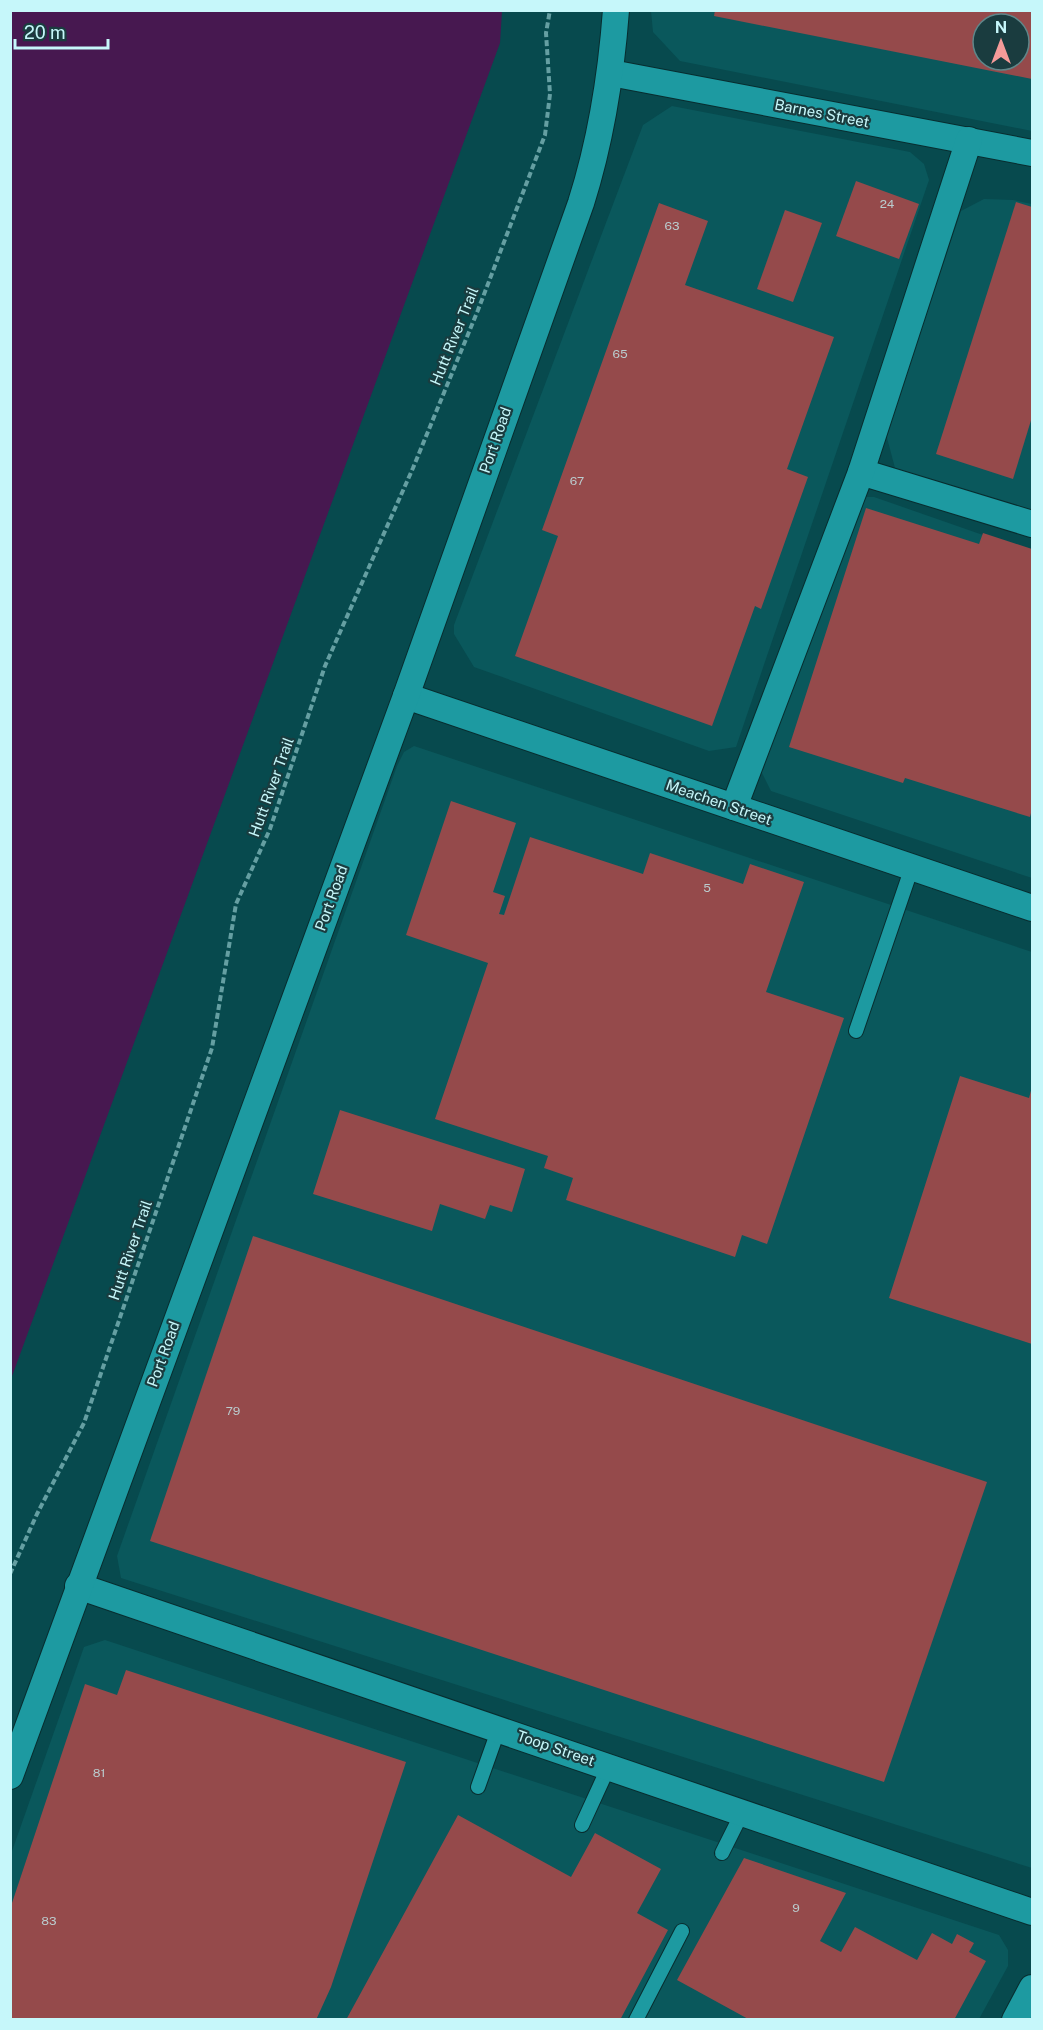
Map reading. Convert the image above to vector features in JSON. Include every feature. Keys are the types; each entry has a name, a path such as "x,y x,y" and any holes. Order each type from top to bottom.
{"street":[{"name":"Port Road","path":"10,1776 406,696 581,204 597,153 611,73 616,10"},
{"name":"Barnes Street","path":"611,73 1032,153"},
{"path":"734,807 861,472 969,140"},
{"path":"861,472 1032,524"},
{"name":"Meachen Street","path":"406,696 1032,908"},
{"name":"Toop Street","path":"78,1586 743,1811 1032,1912"},
{"path":"1015,2019 1032,1988"}],"lane":[{"path":"856,1031 912,867"},
{"path":"478,1787 499,1728"},
{"path":"582,1825 609,1766"},
{"path":"722,1852 743,1811"},
{"path":"636,2019 682,1931"}],"path":[{"name":"Hutt River Trail","path":"10,1574 37,1514 84,1423 212,1048 237,904 270,829 325,666 443,394 545,135 550,94 546,33 550,10"}],"shaded area":[{"path":"11,10 502,11 500,43 11,1379"},
{"path":"651,11 1032,11 1032,131 680,61 653,32"},
{"path":"672,106 910,152 924,164 929,180 736,747 709,751 474,667 454,634 454,625 643,125"},
{"path":"984,199 1013,200 1032,204 1032,513 895,468 886,434 961,211"},
{"path":"866,497 874,497 1032,552 1032,878 771,791 761,771 855,507"},
{"path":"414,746 1032,952 1032,1868 121,1578 117,1556 397,766 404,752"},
{"path":"105,1640 999,1935 1008,1950 1008,1966 979,2019 11,2020 11,1854 84,1647"}],"building":[{"path":"715,10 1032,10 1032,79 997,72 1031,72 1031,12 971,12 971,67 714,16"},
{"path":"856,181 919,204 899,259 836,236"},
{"path":"1016,202 1032,207 1032,417 1013,479 936,454"},
{"path":"659,203 708,221 685,285 834,337 787,469 808,477 761,609 755,606 712,726 515,656 558,536 542,530"},
{"path":"785,210 822,223 793,302 757,289"},
{"path":"866,508 979,544 983,533 1032,549 1032,809 1030,817 905,778 903,783 789,747"},
{"path":"451,801 516,823 493,892 505,896 499,914 504,915 530,837 643,874 650,853 743,884 750,864 804,882 766,992 844,1018 767,1244 742,1235 735,1257 566,1200 573,1178 544,1168 548,1156 435,1119 488,963 406,935"},
{"path":"960,1076 1029,1098 1032,1087 1032,1344 889,1298"},
{"path":"340,1110 525,1169 512,1212 490,1205 485,1219 440,1204 432,1231 313,1194"},
{"path":"253,1236 987,1482 884,1782 150,1541"},
{"path":"126,1670 406,1762 331,1987 316,2020 10,2020 10,1909 85,1684 117,1695"},
{"path":"458,1815 571,1877 595,1833 661,1869 637,1913 668,1930 620,2020 346,2020"},
{"path":"744,1858 846,1893 820,1941 841,1952 855,1927 917,1960 932,1933 952,1944 957,1934 974,1943 969,1952 986,1961 954,2020 750,2020 677,1980"}]}
